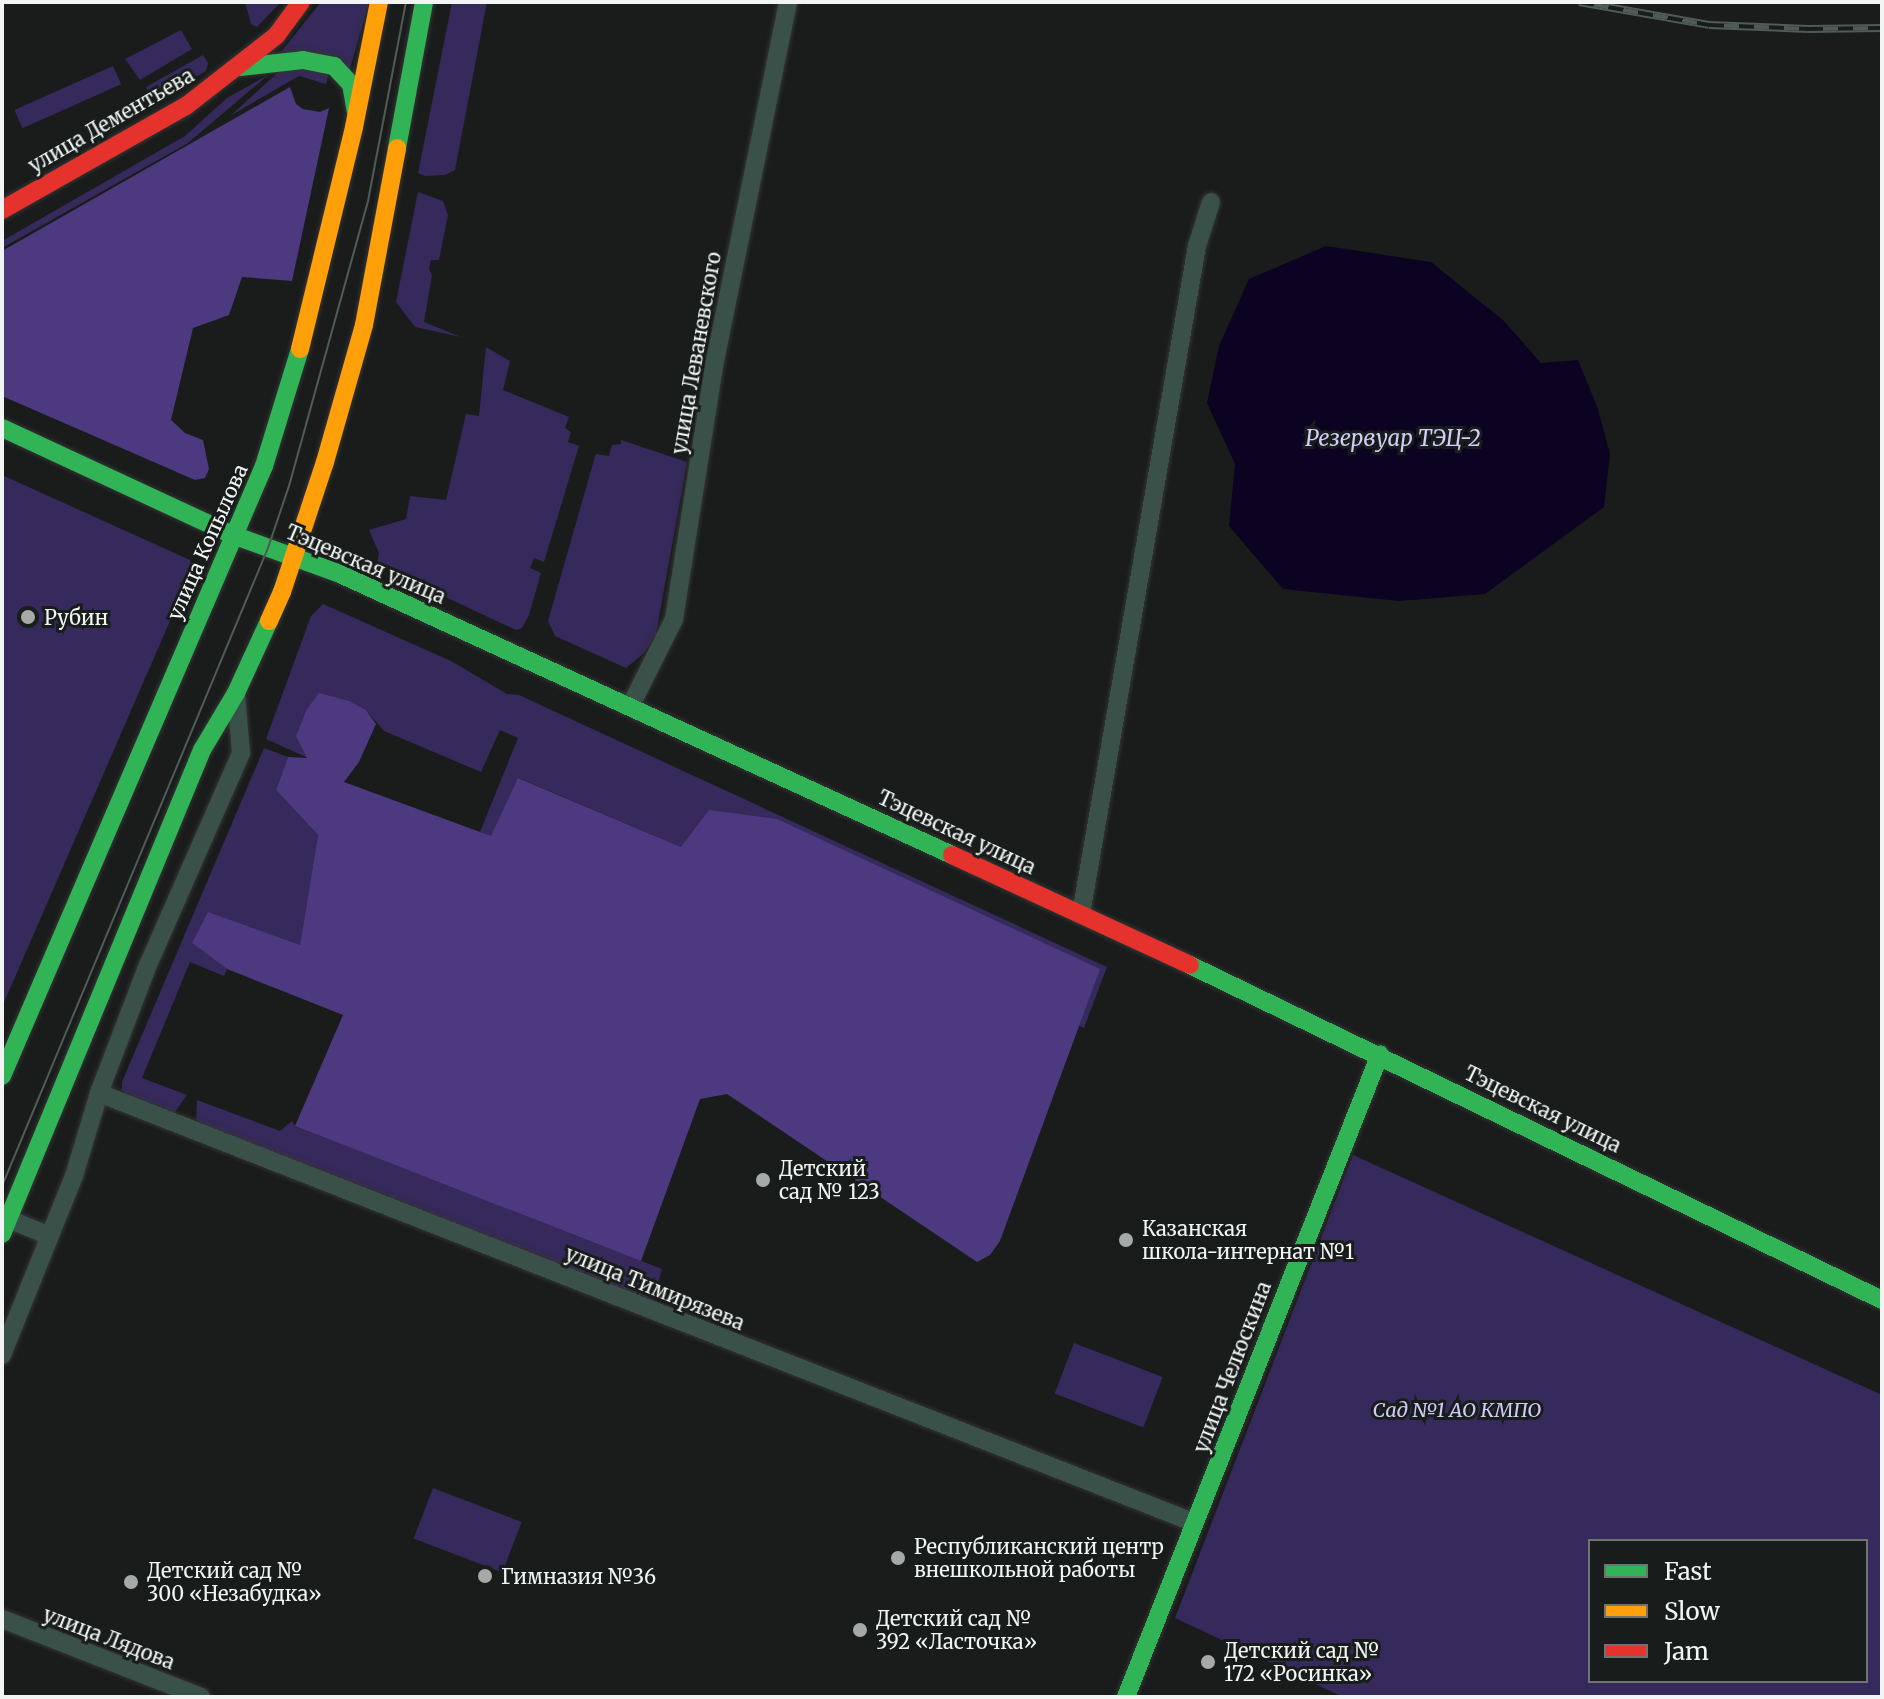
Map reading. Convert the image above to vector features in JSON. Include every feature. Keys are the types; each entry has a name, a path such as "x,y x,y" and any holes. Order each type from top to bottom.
{"main road":[{"name":"улица Дементьева","path":"2,210 186,106 276,36 301,2"},
{"name":"улица Копылова","path":"2,1076 264,466 298,360 357,115 379,2"},
{"path":"5,1227 202,750 236,693 282,592 294,557 364,325 424,2"},
{"path":"240,67 303,60 334,66 351,84 357,115"},
{"name":"Тэцевская улица","path":"2,428 233,535 353,580 631,705 1380,1054 1882,1300"},
{"name":"улица Челюскина","path":"1126,1697 1380,1054"}],"street":[{"name":"улица Леваневского","path":"631,705 674,619 715,361 788,2"},
{"path":"1081,914 1197,246 1211,202"},
{"path":"2,1355 74,1176 99,1093 148,965 241,753 236,693"},
{"name":"улица Тимирязева","path":"99,1093 1195,1523"},
{"path":"5,1227 50,1236"},
{"name":"улица Лядова","path":"2,1619 201,1697"}],"green space":[{"path":"245,2 281,2 257,27 251,24"},
{"path":"321,2 369,2 349,72 276,58"},
{"path":"452,2 487,2 455,170 445,175 425,176 418,173"},
{"path":"181,30 192,49 140,80 125,59"},
{"path":"203,55 208,63 206,71 161,98 150,95 146,87"},
{"path":"113,66 121,84 22,128 14,110"},
{"path":"284,67 329,71 326,84 299,76 230,116"},
{"path":"268,75 188,143 2,248 2,241 185,136 227,98"},
{"path":"418,192 443,201 448,215 439,260 431,260 429,269 432,275 424,322 461,337 415,327 396,302"},
{"path":"486,347 510,361 503,390 569,417 565,428 571,432 568,442 579,446 544,562 534,558 530,568 541,573 529,615 522,628 516,630 377,565 379,553 369,530 406,519 410,496 446,500 466,414 479,416"},
{"path":"621,440 687,462 656,634 644,653 626,668 555,636 548,621 596,454 609,456 612,445 621,444"},
{"path":"2,475 190,560 191,564 187,582 2,1007"},
{"path":"323,604 451,661 507,694 519,695 1107,967 1084,1028 692,848 681,847 519,778 491,837 480,832 518,738 500,730 481,772 384,731 366,710 308,758 266,739 311,616"},
{"path":"264,748 288,757 276,790 318,835 300,946 192,943 227,969 224,976 190,962 142,1078 187,1095 175,1112 169,1113 128,1096 122,1090 122,1082"},
{"path":"197,1100 280,1131 292,1121 295,1126 662,1269 656,1291 647,1298 196,1123"},
{"name":"Сад №1 АО КМПО","path":"1353,1155 1882,1395 1882,1697 1343,1697 1175,1618"},
{"path":"1074,1343 1163,1377 1143,1427 1055,1393"},
{"path":"433,1488 522,1522 502,1572 414,1538"}],"shaded area":[{"path":"290,87 296,104 303,109 320,112 329,108 292,281 242,277 229,315 193,328 171,420 185,433 203,440 209,469 205,478 195,480 2,396 2,251"},
{"path":"319,693 349,701 366,710 376,724 359,762 344,782 491,836 518,778 681,847 709,810 777,819 1100,969 1000,1241 990,1255 977,1262 727,1094 700,1099 641,1261 295,1126 343,1015 227,969 192,943 208,912 300,945 318,835 276,790 288,757 307,758 296,736 307,709"}],"water":[{"name":"Резервуар ТЭЦ-2","path":"1326,246 1431,262 1504,321 1541,363 1578,360 1598,409 1610,454 1604,507 1485,594 1399,601 1283,589 1229,526 1235,464 1207,403 1219,346 1249,279"}],"tram line":[{"path":"2,1186 268,548 289,486 368,201 406,2"}],"railway":[{"path":"1579,2 1709,25 1882,28"}],"traffic: fast":[{"path":"397,148 424,2"},
{"path":"240,67 303,60 334,66 351,84 356,112"},
{"path":"2,1076 264,466 300,349"},
{"path":"2,428 233,535 340,574 952,855"},
{"path":"2,1234 202,750 236,693 269,621"},
{"path":"1190,965 1882,1300"},
{"path":"1126,1697 1380,1054"}],"traffic: slow":[{"path":"300,349 354,127 379,2"},
{"path":"269,621 282,592 325,462 364,325 397,148"}],"traffic: jam":[{"path":"2,210 186,106 276,36 301,2"},
{"path":"952,855 1190,965"}],"place":[{"name":"Рубин","path":"28,617"},
{"name":"Детский сад № 123","path":"763,1180"},
{"name":"Казанская школа-интернат №1","path":"1126,1240"},
{"name":"Республиканский центр внешкольной работы","path":"898,1558"},
{"name":"Гимназия №36","path":"485,1576"},
{"name":"Детский сад № 300 «Незабудка»","path":"131,1582"},
{"name":"Детский сад № 392 «Ласточка»","path":"860,1630"},
{"name":"Детский сад № 172 «Росинка»","path":"1208,1662"}]}
